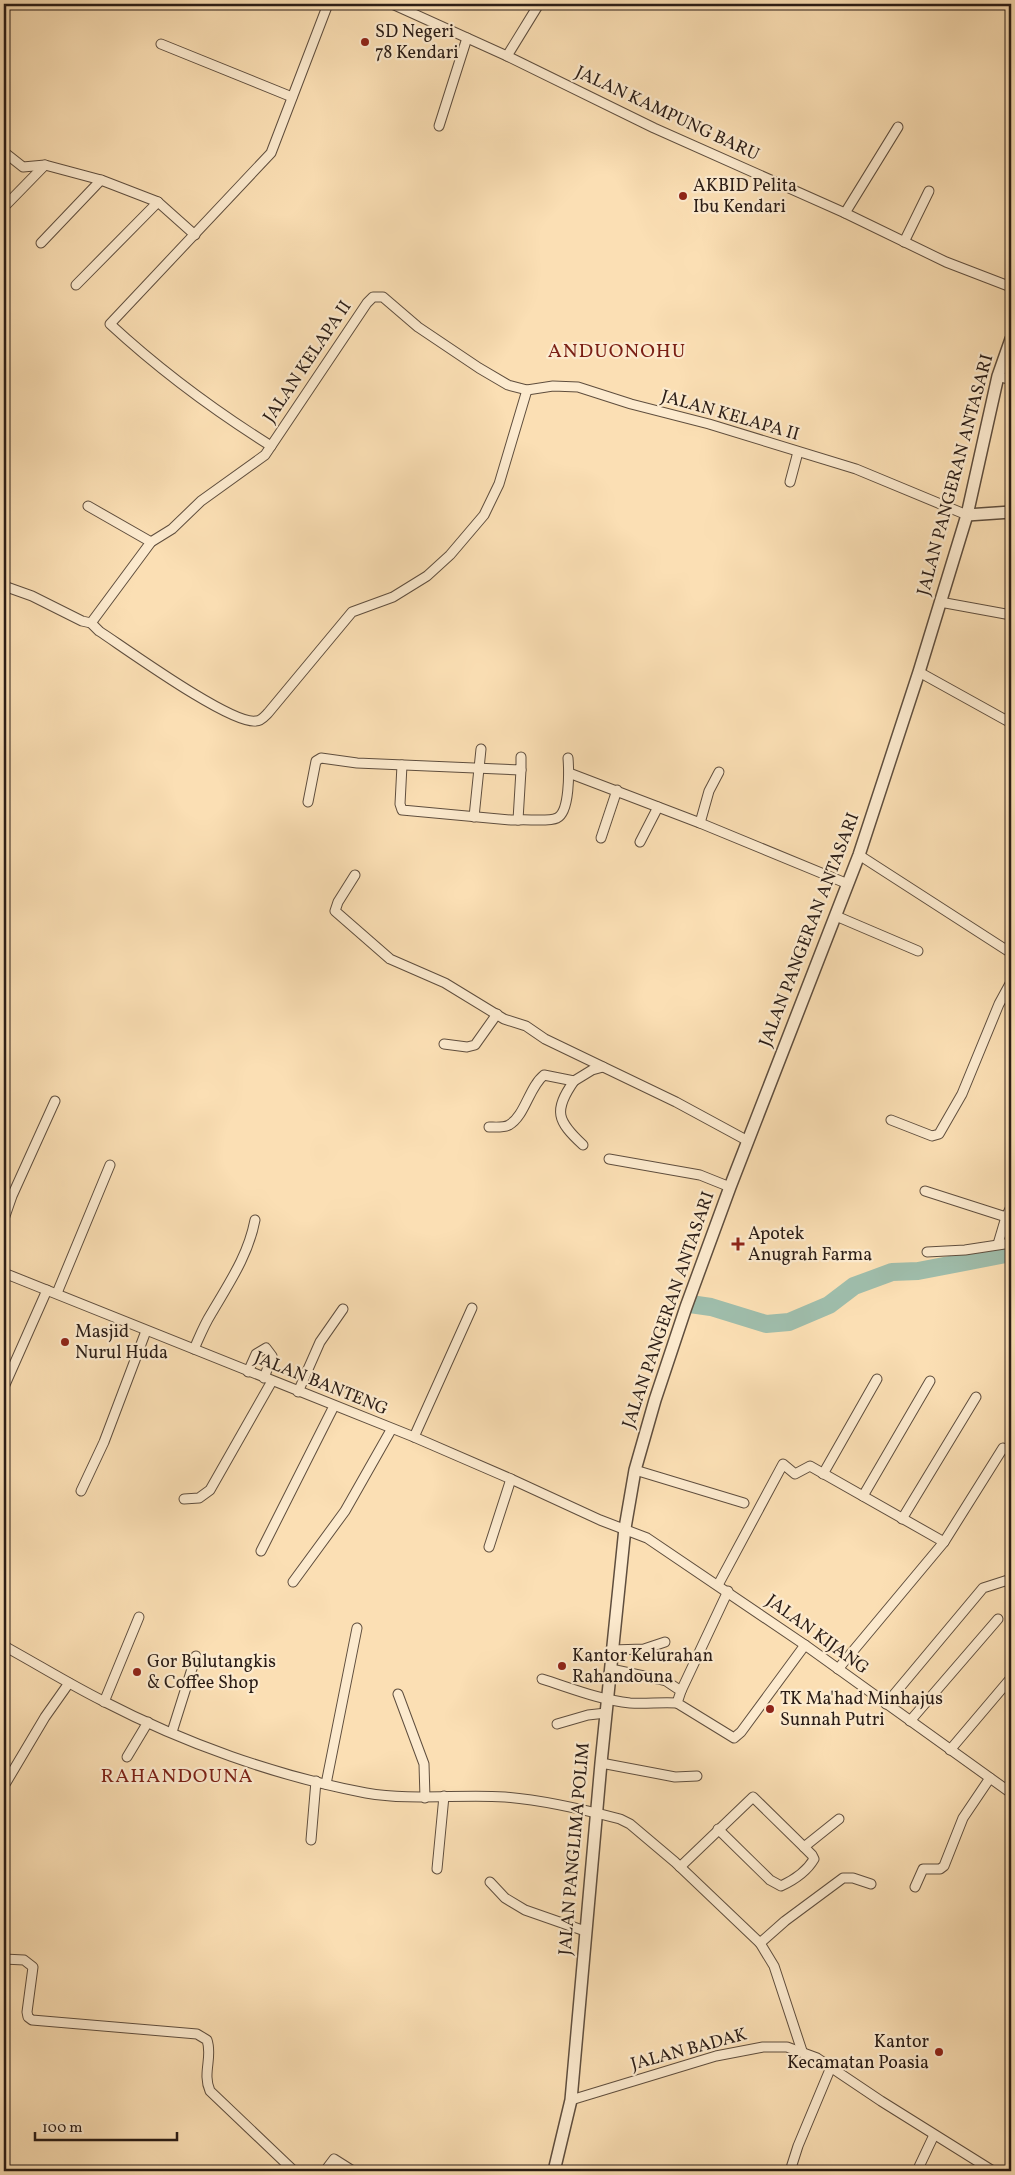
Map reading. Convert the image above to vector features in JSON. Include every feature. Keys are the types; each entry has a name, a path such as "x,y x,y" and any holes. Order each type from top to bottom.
{"street":[{"path":"271,446 220,414 170,378 110,324 271,152 328,4"},
{"name":"JALAN KAMPUNG BARU","path":"392,4 507,56 654,128 846,213 946,262 1011,287"},
{"path":"507,56 539,4"},
{"path":"439,126 467,38"},
{"path":"161,44 292,97"},
{"path":"846,213 898,127"},
{"path":"4,152 23,167 45,166 102,180 158,202 195,235"},
{"path":"4,207 45,166"},
{"path":"41,243 102,180"},
{"path":"904,242 929,191"},
{"path":"76,285 158,202"},
{"name":"JALAN KELAPA II","path":"91,623 151,542 172,529 201,501 260,460 367,303 378,296 387,299 418,327 508,385 527,390 553,386 578,387 630,404 709,424 856,469 967,515"},
{"name":"JALAN PANGERAN ANTASARI","path":"625,1528 635,1470 655,1400 686,1307 730,1187 859,855 919,672 967,515 998,376 1011,340"},
{"path":"998,376 1011,380"},
{"path":"4,586 32,596 82,621 91,623 99,631 214,705 235,716 250,721 259,720 268,713 352,612 393,597 427,576 450,555 484,515 500,484 527,390"},
{"path":"790,482 798,452"},
{"path":"88,506 151,542"},
{"path":"967,515 1011,512"},
{"path":"940,602 1011,615"},
{"path":"919,672 1011,723"},
{"path":"474,817 482,749"},
{"path":"518,820 521,757"},
{"path":"402,766 400,804 402,810 518,820 558,818 565,807 569,773 568,758"},
{"path":"308,802 318,759 402,766 521,770"},
{"path":"700,823 709,791 718,772"},
{"path":"569,773 700,823 848,884"},
{"path":"601,838 617,790"},
{"path":"640,842 658,807"},
{"path":"859,855 1011,953"},
{"path":"355,875 338,902 335,909 337,914 390,959 445,984 504,1019 526,1026 545,1039 676,1102 748,1141"},
{"path":"836,916 918,951"},
{"path":"891,1120 932,1136 942,1130 962,1094 1011,982"},
{"path":"444,1044 467,1047 475,1045 497,1014"},
{"path":"582,1145 566,1129 561,1118 565,1094 574,1081 592,1070 604,1067"},
{"path":"489,1127 504,1126 512,1122 536,1082 544,1075 574,1081"},
{"path":"4,1220 12,1196 55,1101"},
{"path":"609,1160 700,1176 730,1187"},
{"path":"56,1294 110,1165"},
{"path":"925,1191 1006,1217"},
{"path":"998,1244 1011,1207"},
{"path":"194,1350 210,1315 239,1268 252,1237 255,1220"},
{"path":"927,1252 965,1250 1011,1243"},
{"name":"JALAN BANTENG","path":"4,1273 391,1430 414,1437 600,1520 625,1528"},
{"path":"4,1387 47,1290"},
{"path":"414,1437 472,1308"},
{"path":"298,1392 320,1342 342,1309"},
{"path":"81,1491 104,1442 146,1331"},
{"path":"184,1500 199,1498 210,1490 268,1380 272,1356 266,1348 256,1354 248,1372"},
{"path":"822,1474 877,1379"},
{"path":"863,1496 930,1381"},
{"path":"902,1519 976,1397"},
{"path":"261,1551 334,1406"},
{"path":"293,1582 345,1511 391,1430"},
{"path":"838,1669 944,1542 1003,1448"},
{"path":"718,1585 783,1464 795,1474 810,1466 944,1542"},
{"path":"635,1470 744,1503"},
{"path":"489,1546 511,1479"},
{"name":"JALAN KIJANG","path":"625,1528 647,1538 728,1591 1011,1793"},
{"name":"JALAN PANGLIMA POLIM","path":"554,2171 571,2100 600,1763 625,1528"},
{"path":"886,1704 982,1588 1011,1579"},
{"path":"677,1703 728,1591"},
{"path":"104,1702 139,1617"},
{"path":"910,1721 998,1619"},
{"path":"326,1784 356,1628"},
{"path":"612,1650 644,1649 666,1642"},
{"path":"4,1646 104,1702 148,1722 241,1759 326,1784 367,1793 425,1798 444,1796 504,1797 550,1802 620,1819 630,1824 680,1867 760,1943 774,1966 802,2051"},
{"path":"542,1679 608,1700 632,1703 659,1701 677,1703 731,1737 737,1737 805,1646"},
{"path":"172,1732 196,1656"},
{"path":"611,1669 666,1681 681,1692"},
{"path":"950,1750 1011,1678"},
{"path":"4,1786 45,1717 70,1683"},
{"path":"398,1694 424,1764 425,1798"},
{"path":"558,1724 588,1715 606,1713"},
{"path":"127,1757 148,1722"},
{"path":"600,1763 675,1777 697,1776"},
{"path":"915,1887 923,1869 940,1869 944,1866 963,1818 990,1778"},
{"path":"311,1840 316,1781"},
{"path":"437,1869 444,1796"},
{"path":"680,1867 718,1829 752,1797 814,1859 792,1881 781,1886 770,1880 718,1829"},
{"path":"804,1847 838,1819"},
{"path":"760,1943 784,1922 843,1878 853,1878 872,1884"},
{"path":"490,1882 505,1898 525,1910 585,1931"},
{"path":"4,1958 24,1960 33,1966 27,2012 28,2017 32,2020 203,2036 210,2048 206,2082 210,2091 294,2171"},
{"name":"JALAN BADAK","path":"571,2100 716,2056 763,2047 787,2048 802,2051 831,2067 934,2135 976,2167 993,2171"},
{"path":"790,2171 798,2146 831,2067"},
{"path":"917,2171 934,2135"},
{"path":"325,2171 334,2159 353,2171"}],"waterway":[{"path":"690,1304 711,1307 766,1324 789,1322 829,1305 854,1286 892,1272 918,1271 1011,1253"}],"place":[{"name":"SD Negeri 78 Kendari","path":"365,42"},
{"name":"AKBID Pelita Ibu Kendari","path":"683,196"},
{"name":"Apotek Anugrah Farma","path":"738,1244"},
{"name":"Masjid Nurul Huda","path":"65,1342"},
{"name":"Kantor Kelurahan Rahandouna","path":"562,1666"},
{"name":"Gor Bulutangkis & Coffee Shop","path":"137,1672"},
{"name":"TK Ma'had Minhajus Sunnah Putri","path":"770,1709"},
{"name":"Kantor Kecamatan Poasia","path":"939,2052"}],"district":[{"name":"ANDUONOHU","path":"617,352"},
{"name":"RAHANDOUNA","path":"177,1777"}]}
